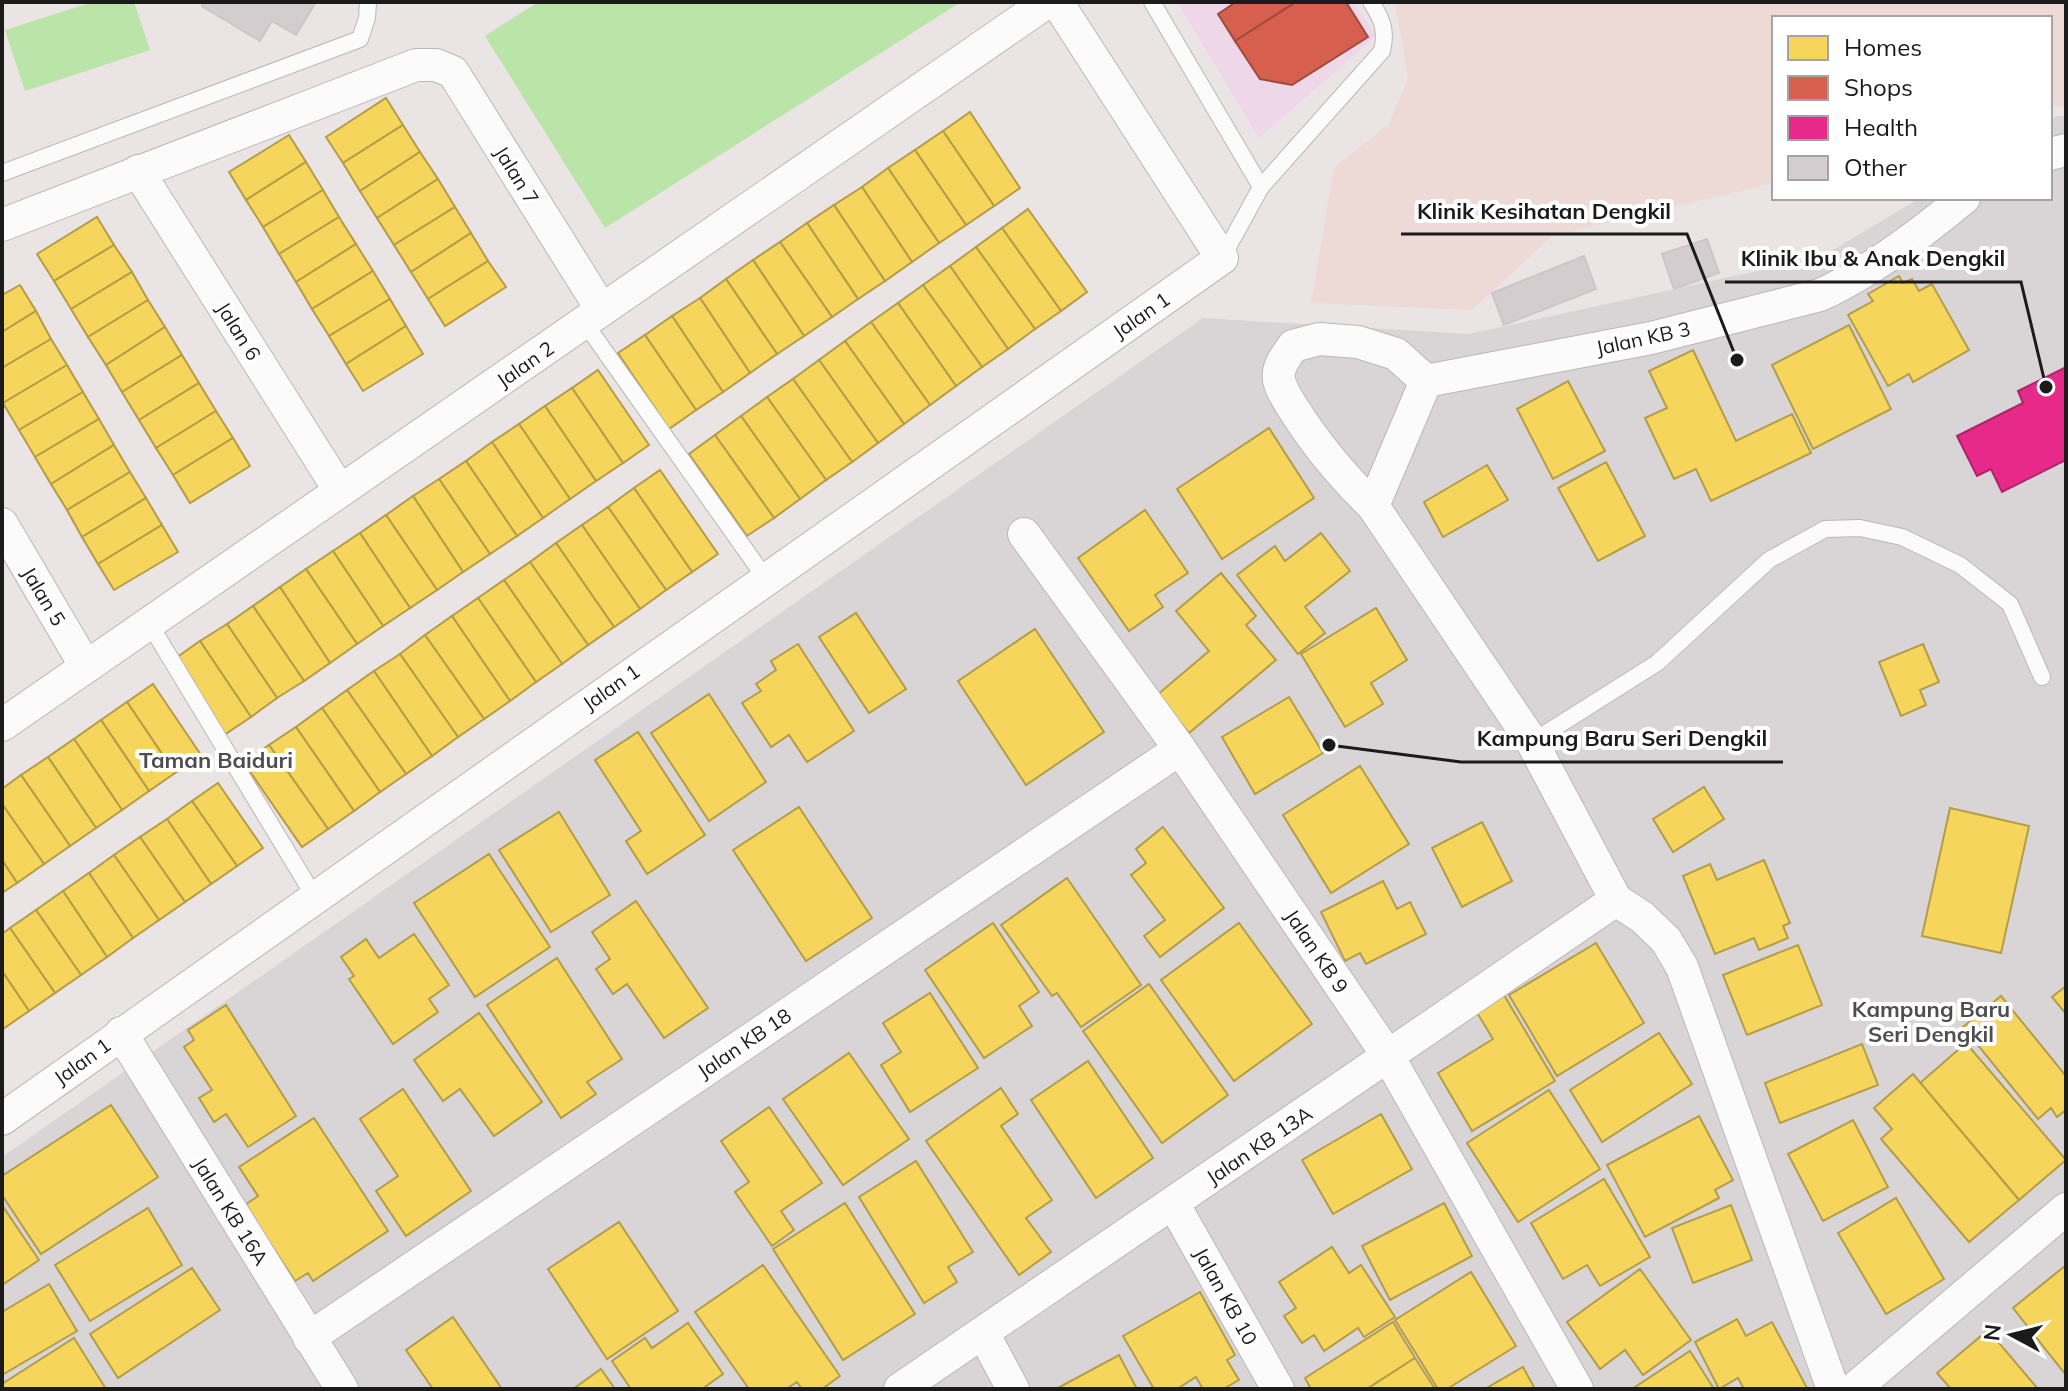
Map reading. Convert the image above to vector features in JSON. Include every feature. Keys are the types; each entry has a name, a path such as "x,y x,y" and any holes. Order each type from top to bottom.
{"street":[{"name":"Jalan 2","path":"2,725 1047,2"},
{"path":"1057,2 1222,258"},
{"name":"Jalan 7","path":"138,171 416,65 436,65 453,72 593,316"},
{"path":"2,225 138,171"},
{"name":"Jalan 6","path":"138,171 340,491"},
{"name":"Jalan KB 3","path":"1426,381 1651,338 1820,295 1845,283 1921,232 1961,200"},
{"name":"Jalan 1","path":"2,1119 1222,258"},
{"path":"1373,506 1426,381 1396,354 1358,342 1319,339 1293,346 1280,367 1279,381 1313,441 1340,475 1373,506 1532,742 1616,900 1642,917 1666,940 1682,967 1853,1388 2066,1209"},
{"name":"Jalan 5","path":"2,524 86,667"},
{"name":"Jalan KB 9","path":"1024,534 1180,749 1388,1056 1577,1389"},
{"name":"Jalan KB 18","path":"309,1338 1180,749"},
{"name":"Jalan KB 13A","path":"900,1389 1616,900"},
{"name":"Jalan KB 16A","path":"121,1033 342,1389"},
{"name":"Jalan KB 10","path":"1173,1203 1278,1389"},
{"path":"983,1333 1013,1389"}],"lane":[{"path":"2,173 360,39 367,18 368,2"},
{"path":"1152,2 1261,187"},
{"name":"Jalan 1","path":"1222,258 1261,187 1382,51 1386,37 1382,20 1371,2"},
{"path":"593,316 766,579"},
{"path":"1532,742 1657,663 1769,560 1825,529 1860,528 1902,537 1960,565 2010,604 2042,677"},
{"path":"149,623 314,896"}],"shaded area":[{"path":"1177,2 1354,2 1376,36 1259,138"},
{"path":"1395,2 2066,2 2066,107 2052,106 2052,16 1772,16 1772,183 1552,236 1472,310 1311,303 1334,168 1389,124 1408,78"},
{"name":"Kampung Baru Seri Dengkil","path":"2066,116 2066,1389 2,1389 2,1157 1203,318 1469,334 1821,257 1917,200 2052,200 2052,120"}],"green space":[{"path":"93,2 134,2 150,50 25,91 5,30"},
{"path":"538,2 961,2 605,228 485,36"}],"building: Homes":[{"path":"386,98 403,125 343,163 326,137"},
{"path":"970,112 1020,188 994,206 943,131"},
{"path":"403,125 420,152 360,191 343,163"},
{"path":"943,131 994,206 966,225 915,150"},
{"path":"289,135 306,162 246,200 229,172"},
{"path":"915,150 966,225 939,243 888,168"},
{"path":"420,152 438,179 377,218 360,191"},
{"path":"306,162 323,190 263,227 246,200"},
{"path":"888,168 939,243 912,262 862,187"},
{"path":"438,179 455,207 394,245 377,218"},
{"path":"862,187 912,262 885,281 834,205"},
{"path":"323,190 339,217 279,254 263,227"},
{"path":"834,205 885,281 858,299 807,223"},
{"path":"455,207 471,233 411,272 394,245"},
{"path":"1028,209 1087,292 1061,311 1002,228"},
{"path":"97,217 114,245 54,281 37,254"},
{"path":"339,217 356,244 296,282 279,254"},
{"path":"807,223 858,299 832,317 780,242"},
{"path":"1002,228 1061,311 1035,329 976,247"},
{"path":"471,233 488,261 428,299 411,272"},
{"path":"780,242 832,317 804,336 753,260"},
{"path":"356,244 373,271 312,309 296,282"},
{"path":"114,245 132,272 71,309 54,281"},
{"path":"976,247 1035,329 1008,349 950,266"},
{"path":"753,260 804,336 777,354 726,279"},
{"path":"488,261 506,287 445,326 428,299"},
{"path":"950,266 1008,349 982,367 923,285"},
{"path":"373,271 390,299 329,336 312,309"},
{"path":"132,272 148,300 88,337 71,309"},
{"path":"1899,276 1903,283 1912,279 1919,291 1932,284 1969,350 1913,382 1909,374 1888,386 1848,315 1873,301 1868,294"},
{"path":"726,279 777,354 750,373 700,298"},
{"path":"20,285 36,311 2,332 2,295"},
{"path":"923,285 982,367 956,386 898,303"},
{"path":"700,298 750,373 723,392 672,316"},
{"path":"390,299 406,326 346,364 329,336"},
{"path":"148,300 165,327 106,365 88,337"},
{"path":"898,303 956,386 930,405 871,322"},
{"path":"36,311 51,339 2,368 2,332"},
{"path":"672,316 723,392 696,410 645,335"},
{"path":"871,322 930,405 904,424 845,341"},
{"path":"1849,325 1891,409 1813,449 1772,365"},
{"path":"406,326 423,354 363,391 346,364"},
{"path":"165,327 182,355 122,392 106,365"},
{"path":"645,335 696,410 669,429 618,353"},
{"path":"51,339 67,365 3,403 2,368"},
{"path":"845,341 904,424 878,443 819,360"},
{"path":"1693,350 1736,441 1792,414 1811,453 1711,501 1696,469 1674,479 1645,418 1667,408 1649,371"},
{"path":"182,355 199,383 139,420 122,392"},
{"path":"819,360 878,443 852,462 793,379"},
{"path":"67,365 83,392 19,430 3,403"},
{"path":"598,370 649,445 623,463 572,388"},
{"path":"793,379 852,462 826,480 767,397"},
{"path":"1568,381 1605,451 1553,479 1517,409"},
{"path":"199,383 216,411 156,448 139,420"},
{"path":"572,388 623,463 596,481 545,406"},
{"path":"83,392 99,419 35,457 19,430"},
{"path":"767,397 826,480 800,499 741,416"},
{"path":"545,406 596,481 570,499 519,424"},
{"path":"216,411 233,438 173,475 156,448"},
{"path":"741,416 800,499 774,518 715,435"},
{"path":"99,419 114,445 51,484 35,457"},
{"path":"519,424 570,499 543,518 492,442"},
{"path":"1269,428 1314,498 1222,559 1177,489"},
{"path":"715,435 774,518 747,536 689,454"},
{"path":"233,438 250,466 190,503 173,475"},
{"path":"492,442 543,518 517,536 466,461"},
{"path":"114,445 130,472 67,510 51,484"},
{"path":"466,461 517,536 490,554 439,479"},
{"path":"1606,462 1645,536 1598,561 1558,488"},
{"path":"1487,465 1508,500 1443,537 1424,502"},
{"path":"660,470 718,554 692,572 634,488"},
{"path":"130,472 146,498 82,537 67,510"},
{"path":"439,479 490,554 463,572 413,496"},
{"path":"634,488 692,572 666,590 608,507"},
{"path":"413,496 463,572 437,590 386,515"},
{"path":"146,498 162,525 98,564 82,537"},
{"path":"608,507 666,590 640,609 582,525"},
{"path":"1145,510 1188,573 1155,595 1163,607 1129,631 1078,558"},
{"path":"386,515 437,590 410,608 360,533"},
{"path":"162,525 178,552 114,590 98,564"},
{"path":"582,525 640,609 614,627 556,543"},
{"path":"360,533 410,608 383,626 333,551"},
{"path":"1321,533 1350,571 1305,607 1325,633 1298,654 1237,575 1275,546 1285,561"},
{"path":"556,543 614,627 588,645 530,562"},
{"path":"333,551 383,626 357,644 306,569"},
{"path":"530,562 588,645 562,664 504,580"},
{"path":"306,569 357,644 330,663 280,587"},
{"path":"1221,573 1256,616 1246,625 1276,660 1189,733 1157,695 1209,651 1176,611"},
{"path":"504,580 562,664 536,682 478,598"},
{"path":"280,587 330,663 304,681 253,606"},
{"path":"478,598 536,682 510,701 452,616"},
{"path":"253,606 304,681 277,698 227,624"},
{"path":"1376,608 1407,660 1371,683 1383,704 1345,727 1301,654"},
{"path":"856,613 906,689 869,713 819,637"},
{"path":"452,616 510,701 484,719 425,635"},
{"path":"227,624 277,698 251,717 200,641"},
{"path":"1035,629 1104,732 1026,785 958,681"},
{"path":"425,635 484,719 458,737 400,654"},
{"path":"200,641 251,717 224,735 173,660"},
{"path":"798,644 854,731 807,762 789,735 771,747 742,703 761,691 756,684 776,670 771,661"},
{"path":"1923,644 1939,682 1920,690 1926,705 1901,716 1879,662"},
{"path":"400,654 458,737 432,756 374,671"},
{"path":"374,671 432,756 406,774 347,690"},
{"path":"153,684 201,755 175,773 127,702"},
{"path":"347,690 406,774 380,792 322,708"},
{"path":"709,694 766,782 709,821 651,733"},
{"path":"1289,697 1323,753 1255,794 1222,737"},
{"path":"127,702 175,773 149,791 101,720"},
{"path":"322,708 380,792 354,811 296,727"},
{"path":"101,720 149,791 122,810 74,739"},
{"path":"296,727 354,811 328,829 269,745"},
{"path":"638,732 705,835 647,874 626,841 641,831 595,760"},
{"path":"74,739 122,810 96,828 48,757"},
{"path":"269,745 328,829 302,847 244,763"},
{"path":"48,757 96,828 70,846 21,775"},
{"path":"1360,766 1409,844 1331,893 1283,815"},
{"path":"21,775 70,846 44,864 2,804 2,789"},
{"path":"218,783 263,848 237,866 192,801"},
{"path":"1704,787 1724,819 1673,852 1653,819"},
{"path":"192,801 237,866 211,884 167,819"},
{"path":"2,804 44,864 17,883 2,860"},
{"path":"799,807 872,918 806,961 733,850"},
{"path":"1950,808 2029,826 2001,953 1922,936"},
{"path":"559,812 610,895 551,932 499,850"},
{"path":"167,819 211,884 185,902 140,837"},
{"path":"1482,822 1512,881 1462,907 1432,848"},
{"path":"1163,827 1224,908 1160,957 1144,936 1165,920 1131,875 1146,863 1136,849"},
{"path":"140,837 185,902 159,920 114,855"},
{"path":"489,854 550,947 475,997 414,903"},
{"path":"114,855 159,920 133,938 89,873"},
{"path":"2,860 17,883 2,893"},
{"path":"1764,860 1790,923 1783,926 1788,938 1759,950 1754,938 1715,954 1683,876 1710,864 1717,880"},
{"path":"89,873 133,938 107,957 63,891"},
{"path":"1067,878 1141,985 1081,1027 1057,993 1052,996 1001,925"},
{"path":"1383,881 1397,909 1410,902 1426,934 1366,964 1360,953 1345,961 1321,912"},
{"path":"63,891 107,957 81,975 36,910"},
{"path":"636,901 708,1008 664,1038 627,984 613,994 596,969 610,959 592,932"},
{"path":"36,910 81,975 55,993 10,928"},
{"path":"993,923 1039,992 1019,1006 1032,1026 984,1058 925,970"},
{"path":"1239,923 1312,1024 1234,1081 1161,980"},
{"path":"10,928 55,993 29,1011 2,971 2,934"},
{"path":"414,934 449,985 429,999 438,1012 393,1044 349,979 354,976 341,957 366,939 379,958"},
{"path":"1596,943 1644,1023 1557,1076 1509,995"},
{"path":"1798,945 1822,1005 1747,1035 1723,975"},
{"path":"557,958 622,1059 587,1082 596,1094 561,1118 487,1005"},
{"path":"2,971 29,1011 3,1029 2,1027"},
{"path":"1149,984 1228,1095 1162,1143 1083,1031"},
{"path":"2066,986 2066,1014 2052,997"},
{"path":"930,993 978,1068 910,1112 881,1065 901,1052 883,1023"},
{"path":"1504,995 1555,1081 1472,1131 1438,1073 1493,1039 1476,1011"},
{"path":"2001,996 2066,1076 2066,1110 2057,1117 2051,1108 2038,1119 1963,1027"},
{"path":"226,1005 296,1116 248,1147 226,1114 214,1122 199,1098 212,1090 184,1047 194,1040 188,1030"},
{"path":"479,1013 542,1102 494,1136 460,1089 443,1101 414,1060"},
{"path":"1659,1033 1692,1084 1602,1142 1570,1090"},
{"path":"1966,1043 2066,1160 2019,1200 1920,1083"},
{"path":"1862,1044 1878,1085 1780,1123 1765,1083"},
{"path":"849,1053 909,1139 843,1185 783,1099"},
{"path":"1088,1061 1153,1158 1096,1198 1031,1100"},
{"path":"1913,1074 2019,1200 1969,1242 1881,1139 1892,1129 1874,1108"},
{"path":"1001,1088 1018,1114 1001,1126 1052,1200 1026,1218 1051,1252 1019,1275 926,1141"},
{"path":"403,1089 471,1191 406,1236 376,1191 398,1176 360,1119"},
{"path":"1549,1090 1600,1169 1518,1222 1467,1143"},
{"path":"111,1105 158,1177 41,1254 2,1195 2,1176"},
{"path":"769,1107 822,1183 781,1211 794,1230 772,1246 735,1192 749,1182 721,1141"},
{"path":"1381,1114 1412,1169 1333,1214 1302,1160"},
{"path":"1699,1116 1733,1180 1715,1190 1719,1198 1645,1237 1607,1165"},
{"path":"314,1118 388,1231 313,1281 308,1273 295,1281 245,1205 258,1196 239,1167"},
{"path":"1853,1120 1888,1187 1823,1221 1788,1154"},
{"path":"916,1161 973,1252 948,1267 957,1282 924,1303 859,1197"},
{"path":"1604,1179 1650,1257 1600,1286 1587,1265 1563,1279 1531,1223"},
{"path":"1896,1198 1944,1279 1886,1314 1838,1233"},
{"path":"845,1203 915,1314 843,1360 773,1249"},
{"path":"1444,1203 1472,1256 1390,1300 1362,1246"},
{"path":"2,1205 39,1260 2,1285"},
{"path":"1731,1205 1752,1260 1693,1283 1672,1228"},
{"path":"148,1208 182,1265 90,1321 55,1265"},
{"path":"619,1222 678,1311 607,1359 548,1269"},
{"path":"1332,1247 1349,1273 1361,1265 1395,1317 1364,1337 1358,1328 1324,1351 1314,1335 1302,1343 1284,1316 1296,1308 1279,1282"},
{"path":"763,1265 840,1376 822,1389 802,1389 797,1382 786,1389 749,1389 695,1312"},
{"path":"2066,1267 2066,1375 2013,1308"},
{"path":"192,1268 220,1310 118,1378 90,1334"},
{"path":"1640,1269 1691,1340 1643,1375 1625,1350 1600,1369 1567,1322"},
{"path":"1471,1272 1516,1346 1447,1389 1438,1389 1395,1320"},
{"path":"49,1284 77,1331 2,1375 2,1312"},
{"path":"1200,1292 1235,1355 1227,1360 1239,1380 1223,1389 1203,1389 1196,1377 1177,1389 1154,1389 1123,1336"},
{"path":"453,1317 502,1389 433,1389 406,1350"},
{"path":"1737,1319 1746,1336 1772,1322 1807,1388 1744,1389 1738,1378 1719,1389 1695,1342"},
{"path":"1393,1322 1415,1358 1367,1389 1311,1389 1305,1378"},
{"path":"688,1323 723,1374 702,1389 631,1389 612,1361 645,1338 652,1348"},
{"path":"1988,1330 2038,1389 1951,1389 1937,1373"},
{"path":"74,1338 106,1389 2,1389 2,1384"},
{"path":"1690,1351 1714,1389 1632,1389"},
{"path":"1119,1355 1137,1389 1056,1389"},
{"path":"1415,1358 1435,1389 1367,1389"},
{"path":"1523,1367 1535,1389 1485,1389"},
{"path":"601,1369 615,1389 573,1389"}],"building: Shops":[{"path":"1236,2 1296,2 1235,41 1218,14"},
{"path":"1296,2 1346,2 1368,37 1292,85 1260,79 1235,41"}],"building: Health":[{"path":"2066,367 2066,460 2002,492 1991,469 1977,476 1957,436 2023,403 2018,391"}],"building: Other":[{"path":"204,2 316,2 296,35 272,21 260,41 202,6"},
{"path":"1707,239 1719,273 1674,289 1662,254"},
{"path":"1584,256 1596,289 1504,325 1492,293"}],"place":[{"name":"Klinik Kesihatan Dengkil","path":"1737,360"},
{"name":"Klinik Ibu & Anak Dengkil","path":"2046,387"},
{"name":"Kampung Baru Seri Dengkil","path":"1329,745"}],"district":[{"name":"Taman Baiduri","path":"216,760"},
{"name":"Kampung Baru Seri Dengkil","path":"1931,1022"}]}
